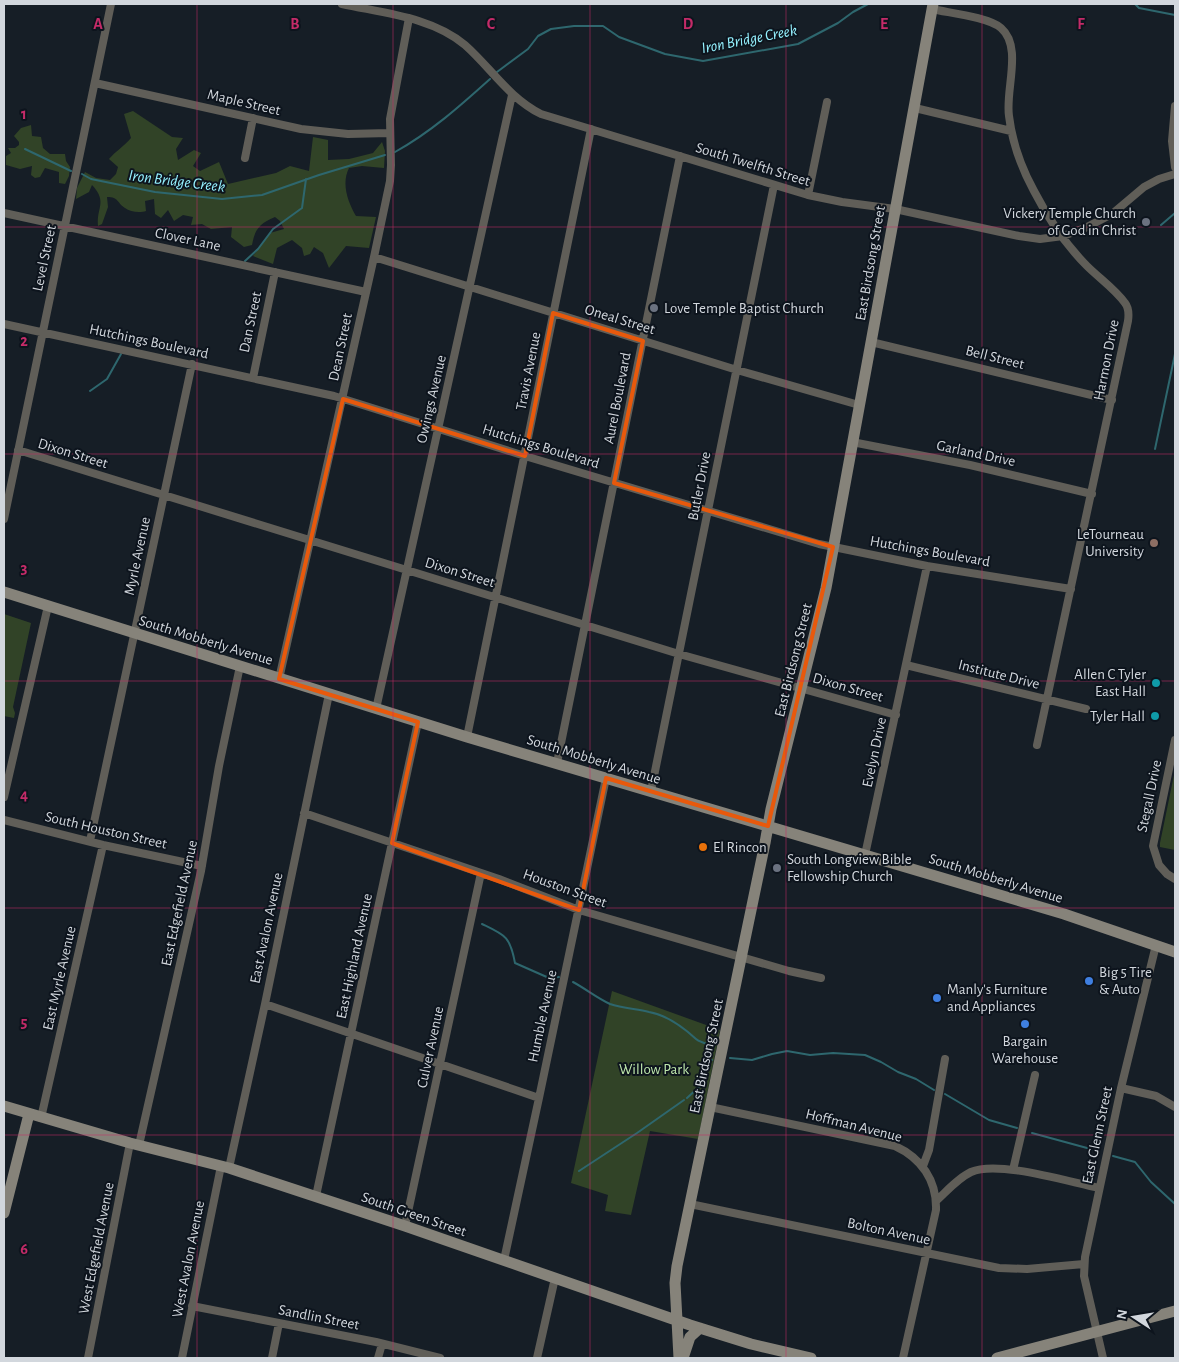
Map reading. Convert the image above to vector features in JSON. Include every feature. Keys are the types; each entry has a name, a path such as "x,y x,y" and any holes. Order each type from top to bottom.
{"street":[{"name":"Level Street","path":"4,519 111,4"},
{"name":"South Twelfth Street","path":"342,4 409,18 432,26 456,39 476,56 512,95 542,114 832,201 895,209 1019,236 1040,238 1063,236 1102,221 1144,187 1159,179 1175,174"},
{"name":"East Birdsong Street","path":"678,1358 676,1270 768,826 820,613 932,6"},
{"name":"Harmon Drive","path":"932,6 991,22 1004,32 1010,43 1012,54 1008,114 1011,131 1030,184 1050,219 1076,255 1127,306 1128,321 1112,400 1037,745"},
{"name":"Dean Street","path":"279,679 374,257 391,172 390,113 409,18"},
{"name":"Maple Street","path":"95,83 301,129 348,134 389,133"},
{"name":"Owings Avenue","path":"376,709 512,95"},
{"path":"808,195 827,102"},
{"path":"1175,106 1172,141 1175,167"},
{"path":"914,108 1011,131"},
{"path":"245,158 252,118"},
{"name":"Travis Avenue","path":"467,737 591,129"},
{"name":"Aurel Boulevard","path":"557,763 680,156"},
{"name":"Butler Drive","path":"651,791 774,185"},
{"name":"Clover Lane","path":"4,213 366,292"},
{"name":"Oneal Street","path":"374,257 737,370 859,405"},
{"name":"Dan Street","path":"253,378 275,272"},
{"name":"Hutchings Boulevard","path":"4,324 192,364 342,399 524,456 833,547 927,566 1071,589"},
{"name":"Bell Street","path":"871,342 1112,400"},
{"name":"Myrle Avenue","path":"90,841 192,364"},
{"name":"Garland Drive","path":"852,442 970,465 1092,494"},
{"name":"Dixon Street","path":"18,450 679,654 896,715"},
{"name":"Evelyn Drive","path":"865,854 927,566"},
{"name":"South Mobberly Avenue","path":"4,592 467,737 1064,914 1175,952"},
{"path":"4,796 48,606"},
{"name":"East Edgefield Avenue","path":"135,1144 202,866 219,766 240,666"},
{"name":"Institute Drive","path":"906,666 1086,709"},
{"name":"East Avalon Avenue","path":"225,1167 265,1004 329,694"},
{"name":"East Highland Avenue","path":"316,1196 418,722"},
{"name":"Stegall Drive","path":"1175,740 1153,846 1159,865 1167,874 1175,879"},
{"name":"Humble Avenue","path":"504,1260 606,778"},
{"name":"Houston Street","path":"304,813 481,873 579,910 789,971 821,978"},
{"name":"South Houston Street","path":"4,820 202,866"},
{"name":"East Myrle Avenue","path":"41,1118 103,844"},
{"name":"Culver Avenue","path":"405,1226 481,873"},
{"name":"East Glenn Street","path":"1103,1358 1084,1276 1084,1264 1121,1088 1156,945"},
{"path":"265,1004 539,1098"},
{"path":"923,1166 929,1150 946,1059"},
{"path":"1013,1170 1035,1075"},
{"path":"1121,1088 1156,1096 1175,1107"},
{"name":"South Green Street","path":"4,1106 135,1144 225,1167 405,1226 700,1328 793,1356 812,1358"},
{"name":"Hoffman Avenue","path":"710,1107 890,1145 902,1150 923,1166 932,1185 936,1201"},
{"path":"4,1213 29,1114"},
{"name":"West Edgefield Avenue","path":"88,1358 135,1144"},
{"name":"West Avalon Avenue","path":"182,1358 192,1306 225,1167"},
{"path":"903,1358 936,1214 936,1201 961,1178 972,1172 991,1168 1013,1170 1099,1188"},
{"name":"Bolton Avenue","path":"690,1204 995,1267 1017,1270 1084,1264"},
{"path":"537,1358 555,1278"},
{"name":"Sandlin Street","path":"192,1306 382,1344 440,1358"},
{"path":"997,1358 1175,1311"},
{"path":"272,1358 279,1323"},
{"path":"683,1358 690,1337 700,1328"},
{"path":"378,1358 382,1344"}],"highlighted area":[{"path":"553,313 643,341 614,483 833,547 768,826 606,778 579,910 392,843 418,722 279,679 343,399 525,456"}],"green space":[{"path":"133,111 172,137 183,138 176,149 178,160 194,150 201,153 193,166 200,171 219,162 228,184 276,173 290,166 309,171 313,137 328,140 328,160 349,159 373,153 382,142 385,151 384,168 362,166 349,168 346,180 348,199 356,216 376,217 369,248 346,246 329,268 323,253 314,247 310,254 304,256 302,248 292,240 277,248 273,264 253,256 270,233 284,229 280,221 275,217 265,222 259,228 252,245 244,247 231,237 232,227 211,229 202,224 191,225 193,217 183,215 174,221 168,210 161,218 155,214 154,199 145,201 146,211 138,212 127,209 116,199 107,197 108,207 102,224 98,226 100,201 97,191 92,185 89,192 76,199 77,188 85,172 96,178 110,180 116,174 118,167 109,159 131,138 124,114"},
{"path":"31,125 32,136 41,137 43,148 50,154 65,154 66,161 70,167 69,176 65,184 59,183 59,172 45,168 40,177 35,178 31,175 32,166 20,169 6,165 6,156 11,153 8,148 15,148 19,145 14,136 21,128"},
{"path":"4,614 31,623 13,707 14,718 4,716"},
{"path":"1175,775 1175,850 1160,847"},
{"name":"Willow Park","path":"612,991 720,1030 698,1139 650,1131 631,1215 605,1211 608,1195 571,1183"}],"waterway":[{"name":"Iron Bridge Creek","path":"497,72 528,49 538,36 551,29 574,26 603,26 619,37 665,54 703,61 798,44 838,23 868,4"},
{"name":"Iron Bridge Creek","path":"1135,4 1139,8 1175,15"},
{"name":"Iron Bridge Creek","path":"395,152 433,127 490,79"},
{"name":"Iron Bridge Creek","path":"25,149 71,171"},
{"name":"Iron Bridge Creek","path":"82,174 91,179 155,192 222,199 262,195 385,155"},
{"path":"245,261 258,249 273,229 302,208 306,179"},
{"path":"1161,225 1175,213"},
{"path":"90,391 107,379 121,354"},
{"path":"1155,449 1175,354"},
{"path":"482,924 505,937 511,947 515,963 549,978 559,977"},
{"path":"573,982 610,1004 655,1014 674,1022 710,1047 709,1060"},
{"path":"730,1058 752,1060 787,1051 810,1055 833,1053 865,1055 916,1079 934,1090"},
{"path":"687,1098 699,1087 697,1080 703,1074 709,1060 712,1060"},
{"path":"945,1094 989,1120 1017,1128"},
{"path":"579,1171 684,1100"},
{"path":"1032,1133 1098,1151"},
{"path":"1113,1156 1135,1162 1151,1182 1175,1204"}],"place":[{"name":"Vickery Temple Church of God in Christ","path":"1146,222"},
{"name":"Love Temple Baptist Church","path":"654,308"},
{"name":"LeTourneau University","path":"1154,543"},
{"name":"Allen C Tyler East Hall","path":"1156,683"},
{"name":"Tyler Hall","path":"1155,716"},
{"name":"El Rincon","path":"703,847"},
{"name":"South Longview Bible Fellowship Church","path":"777,868"},
{"name":"Big 5 Tire & Auto","path":"1089,981"},
{"name":"Manly's Furniture and Appliances","path":"937,998"},
{"name":"Bargain Warehouse","path":"1025,1024"}]}
